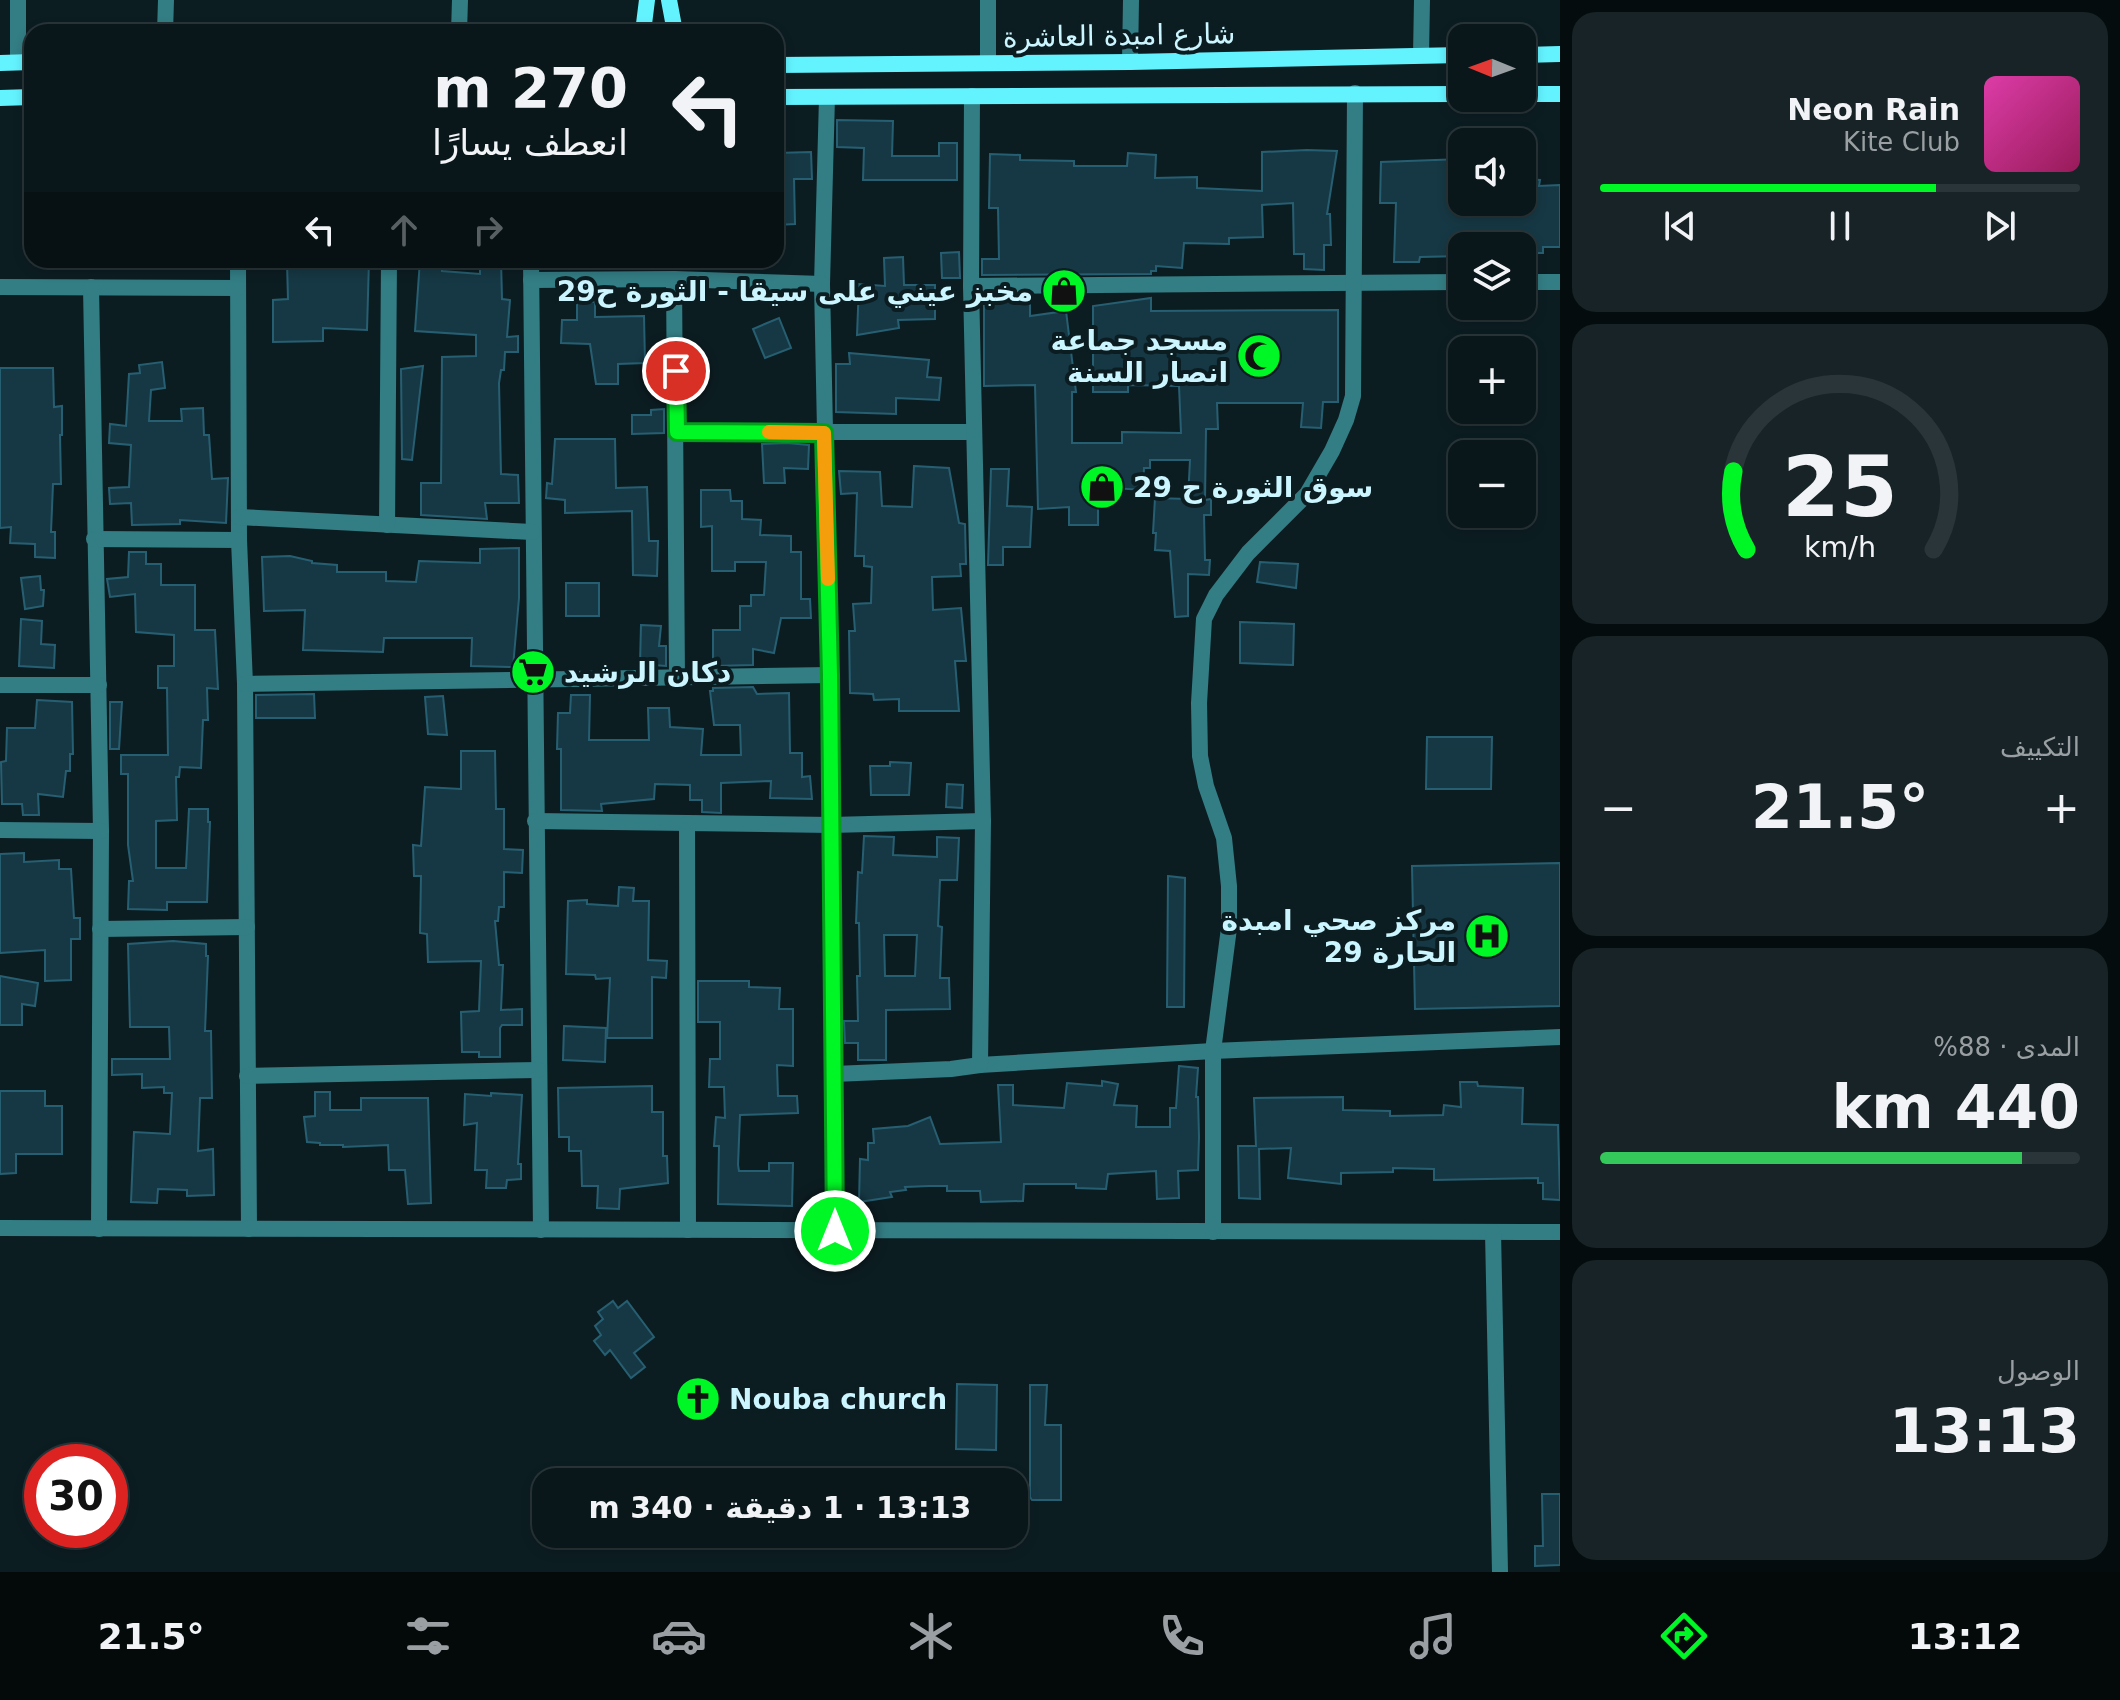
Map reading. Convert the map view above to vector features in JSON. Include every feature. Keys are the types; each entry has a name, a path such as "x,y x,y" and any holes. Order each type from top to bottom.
{"main road":[{"path":"644,24 647,0"},
{"path":"669,0 674,24"},
{"path":"1536,55 1560,54"},
{"name":"شارع امبدة العاشرة","path":"784,65 1448,55"},
{"path":"0,63 24,62"},
{"name":"شارع امبدة العاشرة","path":"784,97 1448,94"},
{"path":"1536,94 1560,94"},
{"path":"0,98 24,97"}],"street":[{"path":"18,0 24,53"},
{"path":"165,24 166,0"},
{"path":"459,24 460,0"},
{"path":"988,0 988,63"},
{"path":"1130,62 1131,0"},
{"path":"1421,55 1422,0"},
{"path":"1213,1232 1213,1051 1229,928 1229,886 1224,838 1206,786 1200,756 1199,703 1204,619 1216,595 1248,553 1307,494 1332,451 1353,396 1355,93"},
{"path":"972,96 973,432 983,821 980,1065"},
{"path":"827,97 822,284 830,675 835,1231"},
{"path":"238,268 249,1229"},
{"path":"387,525 389,268"},
{"path":"531,268 541,1230"},
{"path":"531,280 674,279 822,284"},
{"path":"674,279 677,678"},
{"path":"971,286 1448,282"},
{"path":"1536,282 1560,282"},
{"path":"0,287 238,288"},
{"path":"91,287 101,831 99,1229"},
{"path":"677,432 973,432"},
{"path":"239,517 532,532"},
{"path":"94,539 239,540"},
{"path":"245,684 830,675"},
{"path":"0,685 99,685"},
{"path":"535,821 831,825 983,821"},
{"path":"687,824 688,1230"},
{"path":"0,830 101,831"},
{"path":"100,929 247,927"},
{"path":"834,1074 1213,1051 1560,1037"},
{"path":"247,1076 538,1070"},
{"path":"0,1228 1560,1232"},
{"path":"1493,1232 1500,1572"}],"building":[{"path":"837,120 893,121 892,156 939,156 939,143 957,143 957,180 863,180 864,148 837,147"},
{"path":"1337,151 1327,214 1330,214 1331,245 1324,245 1324,270 1304,269 1304,254 1294,254 1293,203 1262,205 1263,237 1229,238 1229,244 1184,243 1182,268 1156,266 1156,271 1151,271 1151,274 982,275 982,259 999,259 998,208 989,208 990,154 1020,155 1020,160 1074,161 1074,166 1127,166 1128,153 1156,155 1155,178 1197,177 1197,188 1262,191 1262,152"},
{"path":"811,152 812,179 794,179 795,224 784,225 784,153"},
{"path":"1448,160 1448,216 1536,216 1536,180 1540,180 1539,186 1560,185 1560,247 1543,247 1543,253 1536,253 1536,232 1448,232 1448,256 1420,257 1419,262 1394,262 1396,203 1380,203 1381,162"},
{"path":"959,252 960,278 942,278 941,253"},
{"path":"903,257 904,285 935,285 935,319 898,320 899,328 857,335 859,284 885,286 884,258"},
{"path":"287,268 369,268 367,330 323,328 323,341 273,342 273,300 288,299"},
{"path":"419,268 480,274 480,268 501,268 502,299 510,300 507,337 518,336 518,352 505,352 504,370 501,370 499,383 501,474 518,475 519,503 485,503 487,519 421,515 421,483 441,483 442,357 476,356 476,335 415,331"},
{"path":"984,297 1030,297 1030,316 1066,311 1076,392 1072,392 1072,443 1122,443 1122,432 1181,433 1179,386 1128,385 1128,392 1093,392 1093,306 1151,298 1151,311 1338,310 1338,402 1323,402 1321,428 1301,427 1303,403 1217,403 1218,429 1206,429 1205,500 1211,499 1211,515 1204,515 1205,560 1210,560 1209,575 1188,574 1188,616 1175,617 1170,551 1155,550 1156,533 1153,533 1155,498 1188,499 1190,460 1150,460 1150,468 1144,468 1143,490 1098,487 1098,525 1069,525 1069,507 1038,509 1035,385 984,386"},
{"path":"577,302 595,302 595,317 644,316 645,363 618,364 618,384 596,384 590,344 561,343 562,320 577,320"},
{"path":"779,318 791,348 765,358 753,329"},
{"path":"849,353 929,360 927,377 941,378 939,400 896,398 896,414 836,412 836,364 850,364"},
{"path":"162,362 165,388 151,390 149,421 182,421 181,409 203,408 204,435 209,435 212,479 228,478 226,523 180,520 180,524 132,525 131,503 110,504 109,488 129,487 131,445 109,443 110,424 126,426 129,374 140,373 139,365"},
{"path":"423,366 412,460 402,459 401,369"},
{"path":"0,368 53,368 54,407 62,406 61,484 53,484 51,532 55,532 55,558 35,557 35,544 10,543 11,527 0,528"},
{"path":"664,409 664,433 632,434 632,415 651,415 651,410"},
{"path":"555,439 615,439 616,488 647,487 649,541 658,541 657,576 633,575 632,511 565,513 565,500 546,498 547,483 552,484"},
{"path":"762,444 809,445 808,469 784,468 785,483 764,483"},
{"path":"914,466 949,468 959,523 965,524 966,564 960,564 961,576 932,577 933,610 961,608 966,661 955,661 959,711 899,711 899,699 874,700 873,694 850,693 849,631 855,631 853,604 871,603 872,567 864,566 864,556 855,556 857,493 841,494 839,471 880,472 882,506 912,507"},
{"path":"991,469 1009,469 1007,506 1032,507 1030,547 1003,547 1003,565 988,565"},
{"path":"701,490 730,490 731,501 742,501 742,519 761,520 760,535 791,536 791,552 801,552 801,599 810,599 811,618 781,618 774,653 753,649 753,665 713,666 713,630 740,630 740,606 751,606 751,595 764,595 766,562 735,562 735,571 712,571 712,526 701,527"},
{"path":"519,548 519,598 513,667 471,666 472,638 384,638 383,652 303,650 305,610 264,611 262,557 290,556 312,563 337,565 337,572 386,572 386,581 416,582 419,561 480,563 480,549"},
{"path":"129,552 146,552 146,564 161,564 161,585 195,585 195,630 215,630 218,689 207,688 208,720 203,720 201,768 180,767 179,777 176,777 177,820 156,821 156,868 186,868 189,809 208,809 207,902 167,902 167,910 128,909 129,881 133,881 128,845 128,774 121,774 121,755 168,755 167,688 158,688 158,666 174,666 174,635 136,632 135,594 110,597 107,579 128,577"},
{"path":"1260,562 1298,564 1296,588 1257,582"},
{"path":"40,576 41,590 44,590 43,606 25,609 21,578"},
{"path":"566,583 599,583 599,616 566,616"},
{"path":"21,619 42,621 41,644 55,645 54,668 19,666"},
{"path":"1240,622 1294,624 1293,665 1240,663"},
{"path":"641,625 661,626 659,646 666,646 666,666 640,664"},
{"path":"753,687 757,694 789,693 790,753 802,753 802,777 810,776 812,799 770,798 771,781 721,783 721,813 702,812 702,800 690,800 690,785 655,784 654,799 601,804 602,811 561,810 558,713 570,713 571,695 590,695 589,740 649,740 648,708 669,708 670,727 703,729 701,755 741,755 740,725 714,725 710,691 713,688"},
{"path":"314,694 315,718 256,718 256,695"},
{"path":"443,696 447,735 428,734 425,697"},
{"path":"37,700 72,702 73,754 70,754 70,771 66,771 63,797 38,794 39,815 23,815 22,804 2,804 1,762 6,761 7,728 35,728"},
{"path":"110,702 122,702 119,749 110,749"},
{"path":"1427,737 1492,737 1491,789 1426,789"},
{"path":"461,751 495,751 496,809 504,809 504,849 523,850 522,873 504,872 504,907 499,907 498,921 495,921 499,965 503,965 501,1010 522,1009 522,1025 502,1025 500,1028 500,1057 479,1057 479,1052 462,1052 461,1012 479,1011 481,961 428,962 427,934 420,933 421,876 414,876 413,845 421,846 425,787 461,789"},
{"path":"890,762 911,763 909,795 871,795 870,766 890,766"},
{"path":"947,784 963,785 962,808 946,807"},
{"path":"864,836 894,837 893,855 937,857 937,837 959,838 957,880 940,880 940,978 949,978 950,1009 886,1010 886,1060 858,1060 858,1043 845,1043 844,1021 858,1021 859,923 856,923 858,872 862,873","holes":["884,935 917,935 915,976 885,976"]},
{"path":"24,853 24,862 59,860 59,869 71,869 74,918 80,918 80,939 71,939 71,980 45,981 45,950 0,953 0,854"},
{"name":"مركز صحي امبدة الحارة 29","path":"1560,863 1560,1006 1415,1009 1412,866"},
{"path":"1168,876 1185,878 1184,1007 1167,1007"},
{"path":"619,887 634,888 633,901 649,901 648,960 667,961 666,978 652,977 652,1038 607,1038 610,978 566,974 568,901 587,900 587,904 618,906"},
{"path":"173,941 206,944 208,956 205,1031 211,1031 212,1098 200,1098 198,1151 213,1149 214,1195 187,1196 187,1190 158,1189 157,1203 131,1202 134,1132 170,1134 172,1093 164,1093 164,1087 142,1088 142,1074 112,1075 112,1059 170,1059 169,1027 130,1027 128,944"},
{"path":"0,976 38,983 35,1006 22,1004 22,1025 0,1025"},
{"path":"698,981 749,981 749,987 780,988 779,1009 793,1009 793,1066 777,1065 778,1096 797,1096 798,1113 740,1115 738,1165 739,1171 769,1171 769,1163 793,1163 792,1206 718,1204 719,1146 714,1146 716,1117 725,1118 724,1087 709,1087 710,1059 720,1059 720,1022 698,1022"},
{"path":"564,1026 606,1028 605,1062 563,1060"},
{"path":"1179,1066 1198,1068 1196,1097 1199,1137 1198,1170 1178,1171 1179,1198 1157,1199 1156,1171 1108,1174 1106,1189 1076,1188 1076,1184 1024,1184 1023,1201 981,1202 980,1191 947,1191 947,1186 929,1186 905,1187 906,1190 890,1192 892,1197 859,1202 860,1159 868,1160 868,1143 874,1143 873,1129 908,1126 930,1117 940,1144 1001,1142 998,1085 1013,1085 1013,1105 1064,1108 1067,1083 1102,1086 1102,1081 1118,1084 1114,1105 1137,1106 1136,1127 1170,1127 1170,1108 1176,1108"},
{"path":"1460,1082 1523,1088 1522,1124 1558,1125 1560,1200 1543,1199 1543,1183 1538,1183 1538,1178 1434,1180 1434,1169 1393,1168 1393,1172 1341,1173 1341,1184 1288,1178 1291,1148 1259,1149 1260,1199 1239,1198 1238,1146 1256,1146 1254,1098 1343,1097 1343,1110 1390,1111 1390,1116 1443,1115 1444,1105 1461,1107"},
{"path":"652,1086 652,1112 663,1112 663,1156 667,1156 668,1183 620,1189 619,1209 597,1208 598,1186 582,1186 581,1151 569,1151 569,1137 559,1137 558,1088"},
{"path":"0,1091 45,1091 45,1106 62,1106 62,1154 16,1154 16,1173 0,1174"},
{"path":"315,1092 330,1092 330,1110 361,1110 361,1098 428,1098 431,1203 408,1204 405,1170 389,1170 388,1145 343,1147 307,1142 304,1117 315,1116"},
{"path":"491,1093 522,1095 518,1164 521,1164 521,1179 507,1180 506,1188 486,1188 487,1170 475,1170 477,1123 464,1125 465,1094 491,1096"},
{"path":"613,1301 618,1308 627,1301 654,1337 634,1353 645,1367 631,1378 610,1350 605,1355 594,1341 601,1335 595,1326 603,1319 598,1312"},
{"path":"957,1384 997,1385 996,1450 956,1449"},
{"path":"1030,1385 1047,1385 1045,1425 1061,1425 1061,1500 1032,1500 1030,1497"},
{"path":"1542,1494 1560,1494 1560,1565 1535,1566 1535,1546 1543,1546"}],"slow traffic":[{"path":"769,432 824,433 828,579"}],"place":[{"name":"مخبز عيني على سيقا - الثورة ح29","path":"1064,291"},
{"name":"مسجد جماعة انصار السنة","path":"1259,356"},
{"name":"سوق الثورة ح 29","path":"1102,487"},
{"name":"دكان الرشيد","path":"533,672"},
{"name":"مركز صحي امبدة الحارة 29","path":"1487,936"},
{"name":"Nouba church","path":"698,1399"}],"route":[{"path":"676,371 677,432 824,433 830,675 835,1231"}]}
